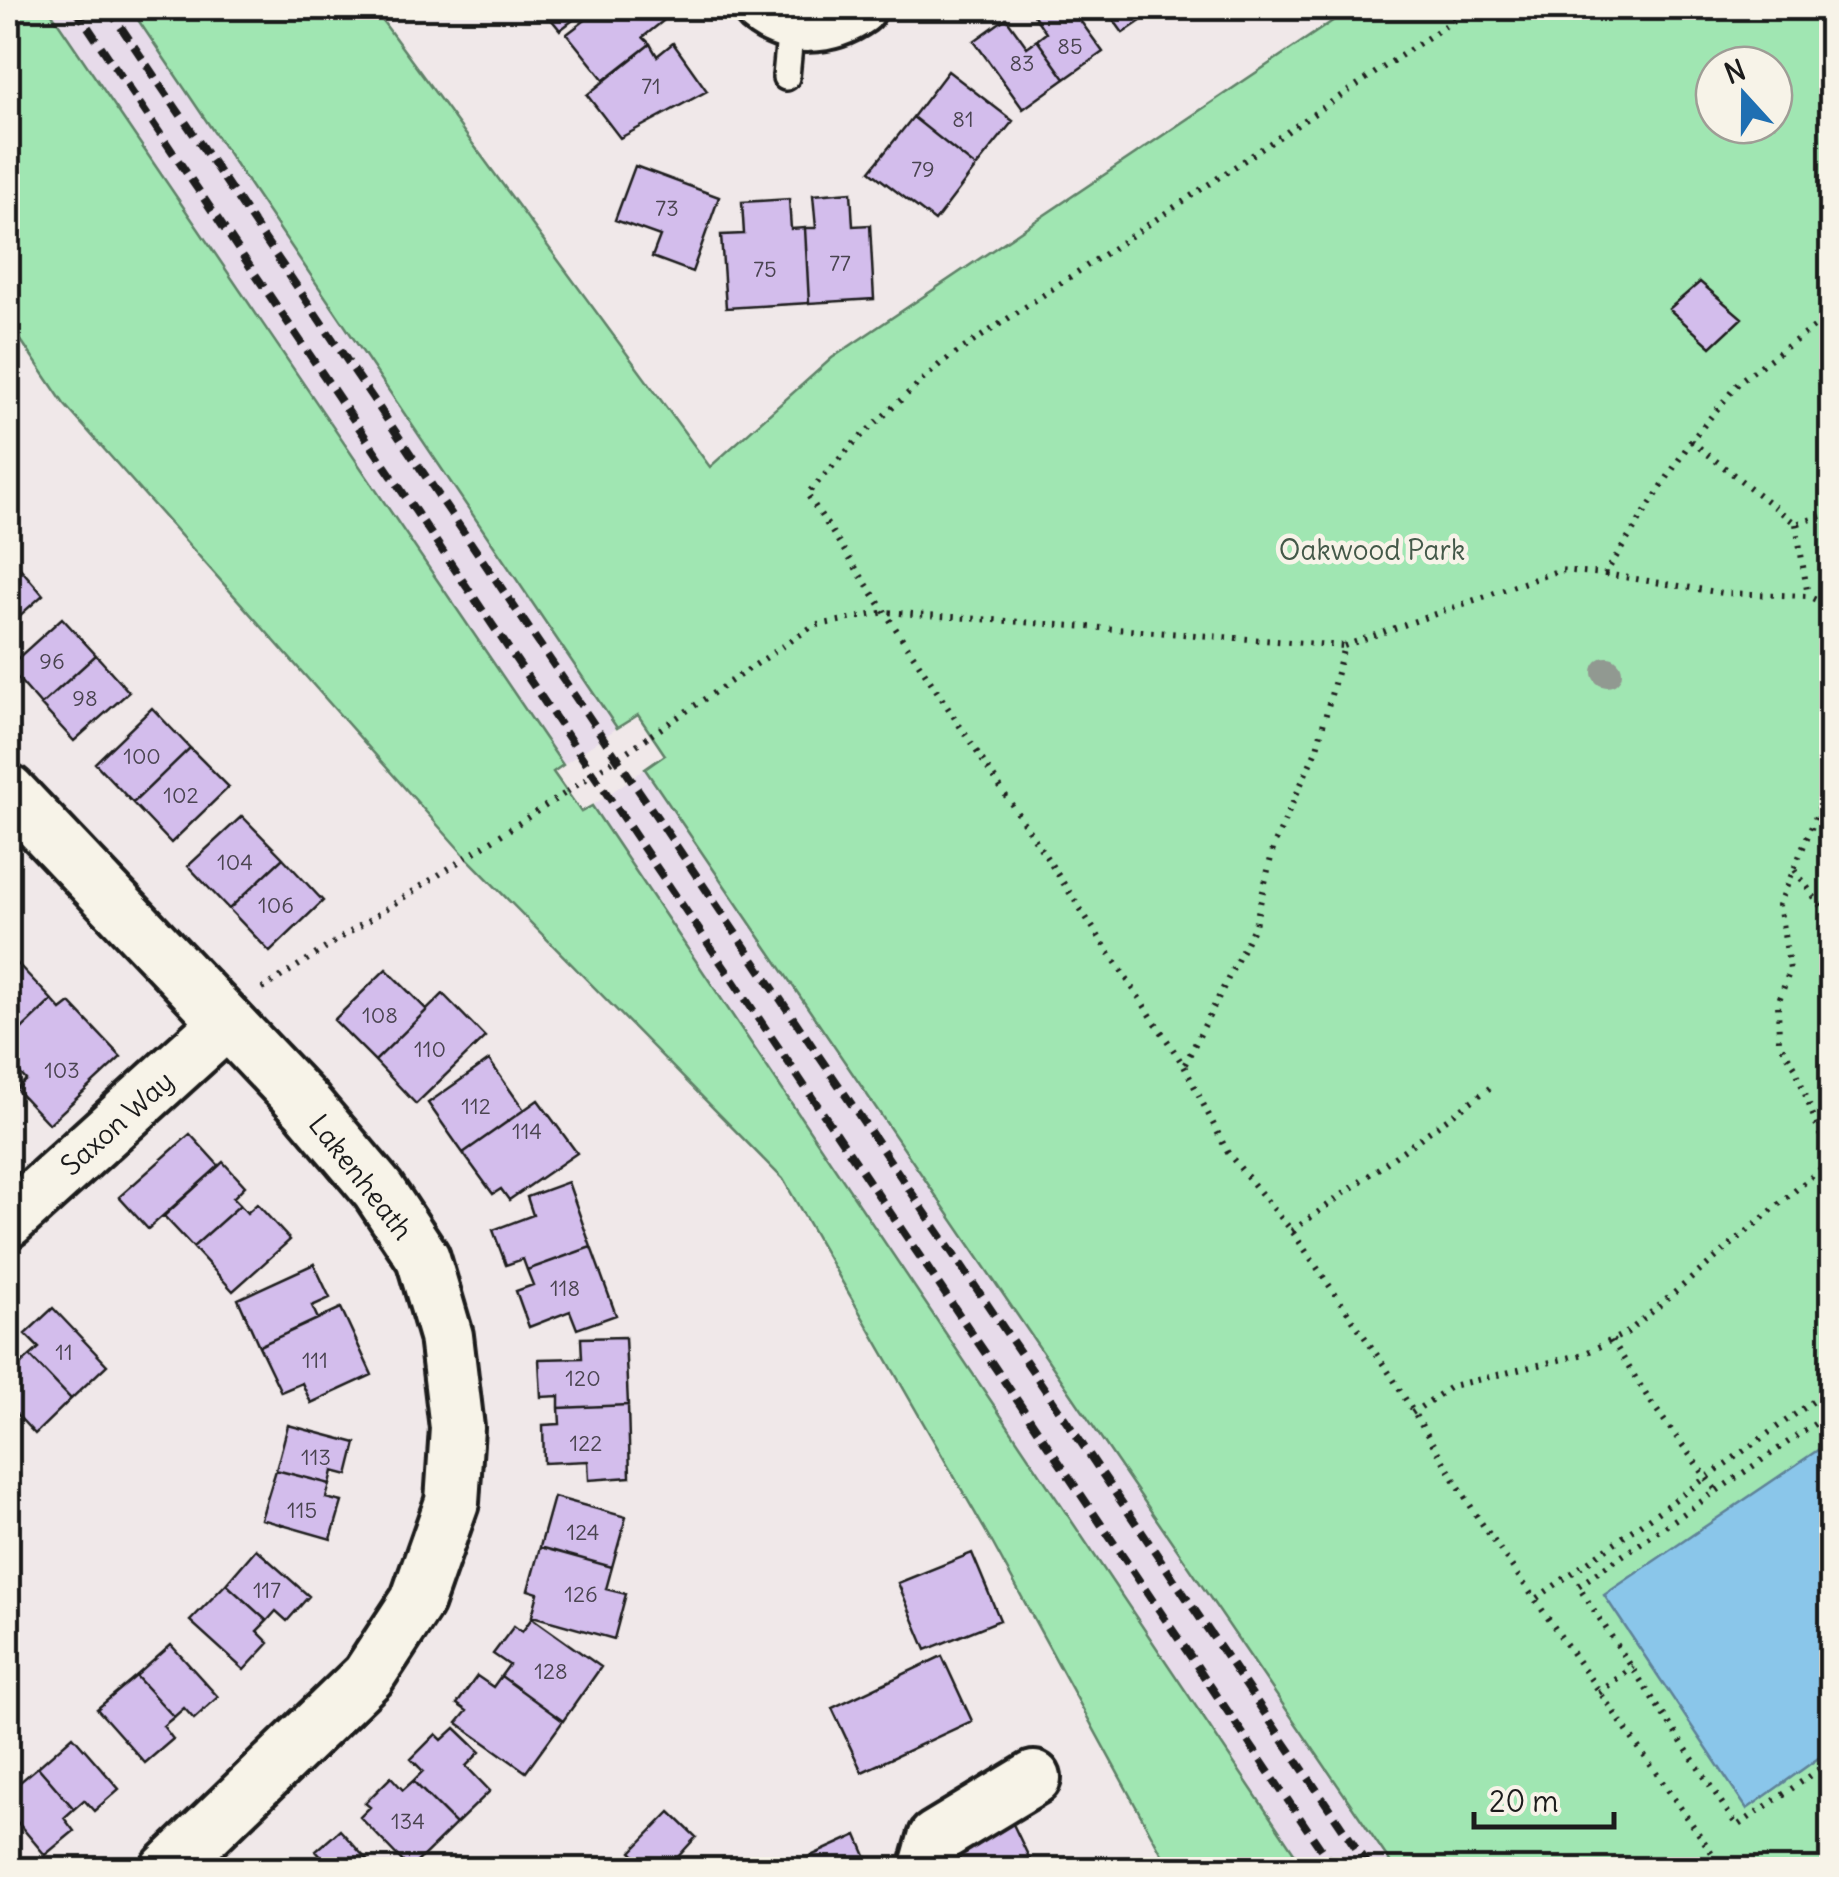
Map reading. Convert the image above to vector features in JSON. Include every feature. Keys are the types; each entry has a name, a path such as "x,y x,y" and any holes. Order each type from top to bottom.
{"street":[{"path":"775,16 825,22 860,8"},
{"name":"Lakenheath","path":"8,791 378,1190 423,1258 446,1336 456,1446 452,1502 417,1601 368,1676 167,1870"},
{"name":"Saxon Way","path":"8,1221 225,1024"},
{"path":"926,1870 936,1838 1034,1778"}],"lane":[{"path":"775,16 786,77"}],"path":[{"path":"1472,8 940,364 856,441 807,494 1184,1066 1228,1153 1292,1231 1478,1518 1724,1870"},
{"path":"1605,574 1692,440 1741,380 1832,314"},
{"path":"1692,440 1796,524 1808,596"},
{"path":"1796,524 1832,513"},
{"path":"225,1024 300,960 566,792 813,626 886,612 1344,646 1560,570 1722,593 1808,596 1832,608"},
{"path":"1184,1066 1255,925 1274,845 1318,748 1344,646"},
{"path":"1412,1413 1452,1386 1584,1354 1628,1332 1830,1161 1795,1067 1779,1042 1778,1004 1790,970 1779,905 1832,778"},
{"path":"1794,869 1832,922"},
{"path":"1292,1231 1492,1088"},
{"path":"1612,1340 1650,1401 1717,1492"},
{"path":"1537,1598 1704,1475 1832,1388"},
{"path":"1832,1412 1578,1586 1737,1826 1832,1762"},
{"path":"1599,1693 1633,1666"}],"shaded area":[{"path":"48,8 130,8 617,728 563,765"},
{"path":"645,769 961,1226 1396,1869 1305,1869 592,806"}],"green space":[{"path":"8,8 48,8 563,765 553,772 581,812 592,806 1305,1869 1170,1869 993,1544 783,1179 466,857 64,404 8,321"},
{"name":"Oakwood Park","path":"130,8 373,8 710,467 832,358 1352,8 1831,8 1831,1869 1395,1869 645,769 665,755 638,715 617,728"}],"water":[{"path":"1831,1441 1831,1749 1747,1809 1604,1595"}],"building":[{"path":"542,8 589,8 560,30"},
{"path":"601,8 652,8 663,21 643,37 650,44 604,80 567,34"},
{"path":"1029,8 1071,8 1103,52 1065,79 1037,40 1046,33"},
{"path":"1105,8 1160,8 1123,33"},
{"path":"1006,18 1027,47 1037,40 1065,79 1023,109 974,41"},
{"path":"673,43 707,91 620,138 587,95 650,44 657,56"},
{"path":"948,71 1013,121 976,167 913,117"},
{"path":"913,117 976,167 935,221 870,171"},
{"path":"635,166 719,197 692,272 652,257 660,236 615,220"},
{"path":"851,192 853,226 870,225 874,299 809,303 805,228 816,228 813,195"},
{"path":"789,199 791,229 805,228 809,303 726,308 721,235 744,234 742,202"},
{"path":"1700,282 1742,318 1711,347 1669,309"},
{"path":"8,556 43,595 8,626"},
{"path":"62,618 96,655 41,705 8,667"},
{"path":"96,655 129,692 74,741 41,705"},
{"path":"152,708 190,748 133,803 95,763"},
{"path":"190,748 229,787 171,843 133,803"},
{"path":"242,816 283,858 229,909 188,866"},
{"path":"283,858 323,901 270,952 229,909"},
{"path":"18,964 52,1000 8,1042 8,974"},
{"path":"386,969 427,1010 375,1061 334,1020"},
{"path":"443,994 485,1037 416,1104 375,1061"},
{"path":"52,1000 61,1010 70,1003 121,1057 49,1124 16,1089 26,1080 8,1060 8,1042"},
{"path":"489,1060 524,1110 463,1153 428,1103"},
{"path":"538,1100 577,1153 509,1200 501,1189 493,1194 463,1153"},
{"path":"190,1134 219,1166 148,1229 119,1197"},
{"path":"223,1162 245,1186 233,1198 240,1205 193,1247 164,1216"},
{"path":"568,1182 591,1247 527,1270 523,1259 506,1265 493,1230 533,1215 527,1197"},
{"path":"257,1204 290,1240 233,1291 193,1247 240,1205 247,1213"},
{"path":"591,1247 616,1315 577,1329 570,1311 529,1327 516,1291 533,1285 527,1270"},
{"path":"314,1264 330,1298 312,1306 318,1319 259,1346 238,1299"},
{"path":"53,1308 107,1365 71,1399 30,1356 39,1348 25,1334"},
{"path":"341,1308 372,1375 311,1403 302,1383 281,1392 259,1346"},
{"path":"625,1337 628,1405 559,1408 559,1396 541,1397 539,1359 582,1358 581,1338"},
{"path":"8,1354 19,1366 30,1356 71,1399 35,1434 8,1405"},
{"path":"628,1405 630,1477 589,1480 588,1461 544,1463 543,1425 560,1424 559,1408"},
{"path":"288,1425 356,1443 348,1475 333,1471 330,1484 276,1470"},
{"path":"276,1470 330,1484 326,1498 342,1502 331,1539 261,1519"},
{"path":"554,1497 626,1517 612,1567 540,1547"},
{"path":"540,1547 612,1567 606,1589 626,1594 614,1639 532,1616 538,1593 528,1590"},
{"path":"256,1549 309,1596 287,1621 276,1611 267,1621 226,1584"},
{"path":"972,1553 1000,1620 926,1650 898,1583"},
{"path":"226,1584 267,1621 257,1631 269,1643 244,1670 190,1621"},
{"path":"532,1618 601,1667 563,1721 501,1676 509,1665 493,1654 514,1626 522,1632"},
{"path":"171,1645 218,1697 194,1719 184,1708 174,1717 136,1676"},
{"path":"942,1656 972,1721 862,1772 832,1708"},
{"path":"136,1676 174,1717 163,1726 173,1739 145,1763 97,1709"},
{"path":"477,1676 493,1687 501,1676 563,1721 526,1772 457,1723 467,1711 457,1704"},
{"path":"455,1728 480,1752 466,1766 490,1791 456,1824 413,1781 423,1771 411,1759 436,1734 442,1740"},
{"path":"73,1736 119,1789 94,1811 84,1800 74,1809 38,1767"},
{"path":"38,1767 74,1809 64,1818 74,1831 45,1855 8,1811 8,1792"},
{"path":"391,1777 403,1790 413,1781 456,1824 410,1869 360,1817 370,1807 365,1803"},
{"path":"670,1812 696,1837 666,1870 649,1870 631,1852"},
{"path":"1012,1822 1035,1870 965,1870 955,1850"},
{"path":"340,1830 376,1870 325,1870 329,1866 316,1851"},
{"path":"857,1835 872,1870 780,1870"}],"railway":[{"path":"75,8 1335,1870"},
{"path":"108,8 1371,1870"}]}
